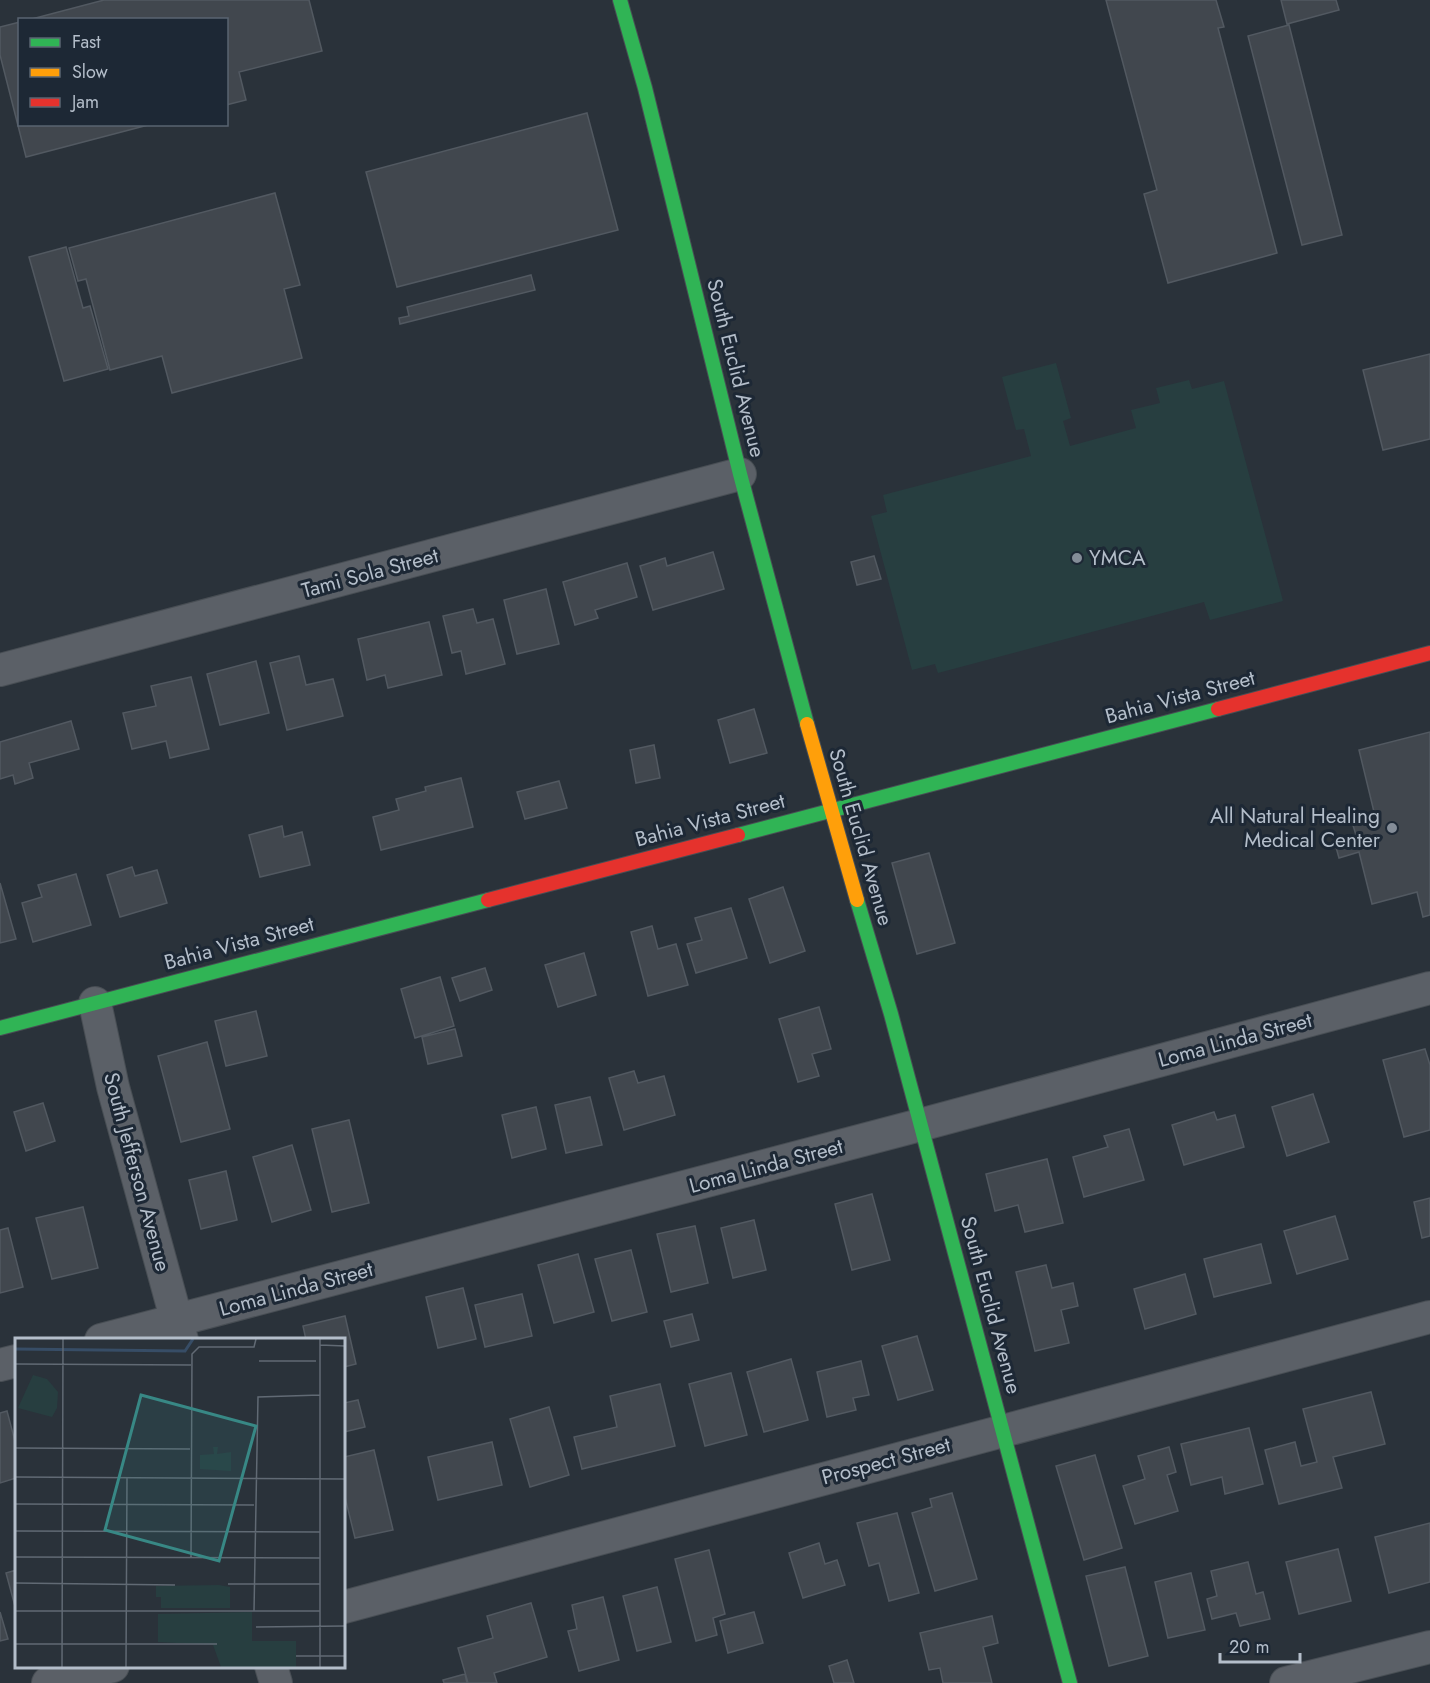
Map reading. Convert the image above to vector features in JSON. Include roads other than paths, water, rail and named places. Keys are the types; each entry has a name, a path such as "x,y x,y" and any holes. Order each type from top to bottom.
{"street":[{"name":"South Euclid Avenue","path":"620,0 645,88 740,474 830,810 891,1014 1070,1683"},
{"name":"Tami Sola Street","path":"0,670 740,474"},
{"name":"Bahia Vista Street","path":"0,1028 1430,653"},
{"name":"Loma Linda Street","path":"116,1338 179,1330 920,1125 1430,988"},
{"name":"South Jefferson Avenue","path":"95,1003 113,1087 179,1330"},
{"name":"Prospect Street","path":"345,1607 1003,1429 1430,1317"},
{"path":"0,1365 15,1361"},
{"path":"1286,1683 1430,1647"},
{"path":"48,1683 105,1668"},
{"path":"272,1668 276,1683"}],"place":[{"name":"YMCA","path":"1077,558"},
{"name":"All Natural Healing Medical Center","path":"1392,828"}]}
